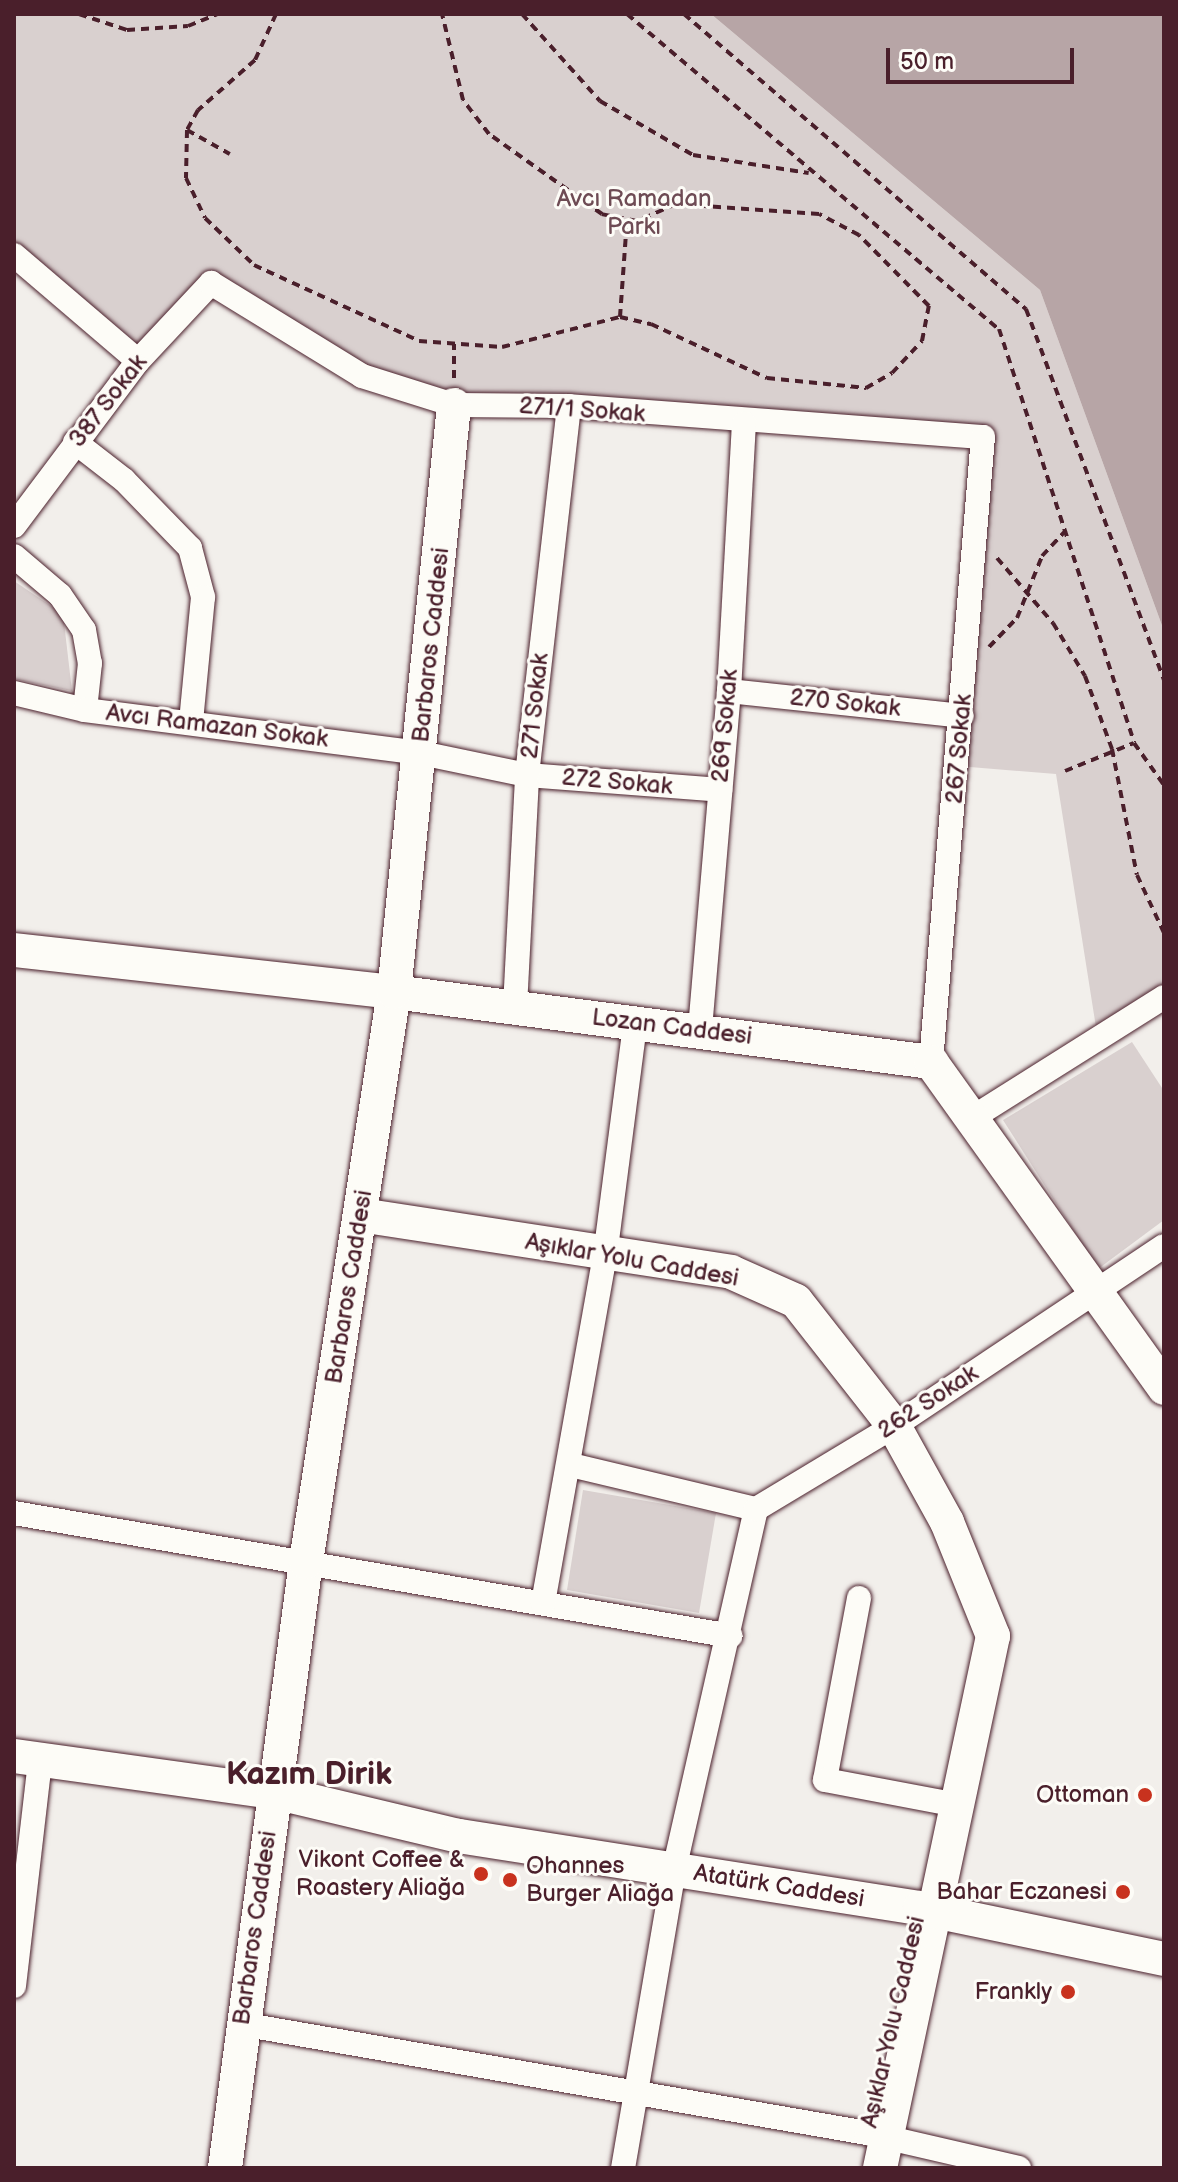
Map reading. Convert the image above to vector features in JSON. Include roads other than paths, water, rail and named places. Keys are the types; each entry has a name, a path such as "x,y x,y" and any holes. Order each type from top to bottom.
{"street":[{"path":"14,255 138,361"},
{"name":"387 Sokak","path":"14,526 138,361 211,283"},
{"name":"271/1 Sokak","path":"211,283 362,376 454,405 569,406 744,423 983,437"},
{"name":"Barbaros Caddesi","path":"225,2168 241,2024 306,1562 394,992 421,753 454,405"},
{"name":"271 Sokak","path":"515,1007 527,775 569,406"},
{"name":"269 Sokak","path":"700,1029 729,691 744,423"},
{"name":"267 Sokak","path":"931,1062 983,437"},
{"path":"75,442 124,480 190,548 203,597 191,722"},
{"path":"14,556 60,595 84,630 90,663 85,710"},
{"name":"270 Sokak","path":"729,691 962,716"},
{"name":"Avcı Ramazan Sokak","path":"14,693 85,710 421,753"},
{"name":"272 Sokak","path":"421,753 527,775 720,790"},
{"name":"Lozan Caddesi","path":"14,950 394,992 635,1024 700,1029 931,1062"},
{"path":"972,1118 1164,997"},
{"path":"543,1603 571,1465 605,1256 635,1024"},
{"path":"931,1062 1099,1292 1164,1388"},
{"name":"Aşıklar Yolu Caddesi","path":"360,1215 605,1256 731,1272 796,1301 894,1426 947,1522 993,1636 928,1910 878,2146 858,2168"},
{"name":"262 Sokak","path":"756,1509 894,1426 1164,1246"},
{"path":"571,1465 756,1509 731,1636 674,1870 640,2091 623,2168"},
{"path":"14,1513 731,1636"},
{"name":"Aşıklar Yolu Caddesi","path":"928,1910 941,1802 977,1592"},
{"path":"859,1598 825,1780 941,1802"},
{"path":"14,1986 27,1758"},
{"name":"Atatürk Caddesi","path":"27,1758 274,1792 459,1836 928,1910 1164,1959"},
{"path":"241,2024 640,2091 878,2146 1019,2168"}],"place":[{"name":"Ottoman","path":"1145,1795"},
{"name":"Vikont Coffee & Roastery Aliağa","path":"481,1874"},
{"name":"Ohannes Burger Aliağa","path":"510,1880"},
{"name":"Bahar Eczanesi","path":"1123,1892"},
{"name":"Frankly","path":"1068,1992"}],"district":[{"name":"Kazım Dirik","path":"309,1775"}],"park label":[{"name":"Avcı Ramadan Parkı","path":"634,213"}]}
